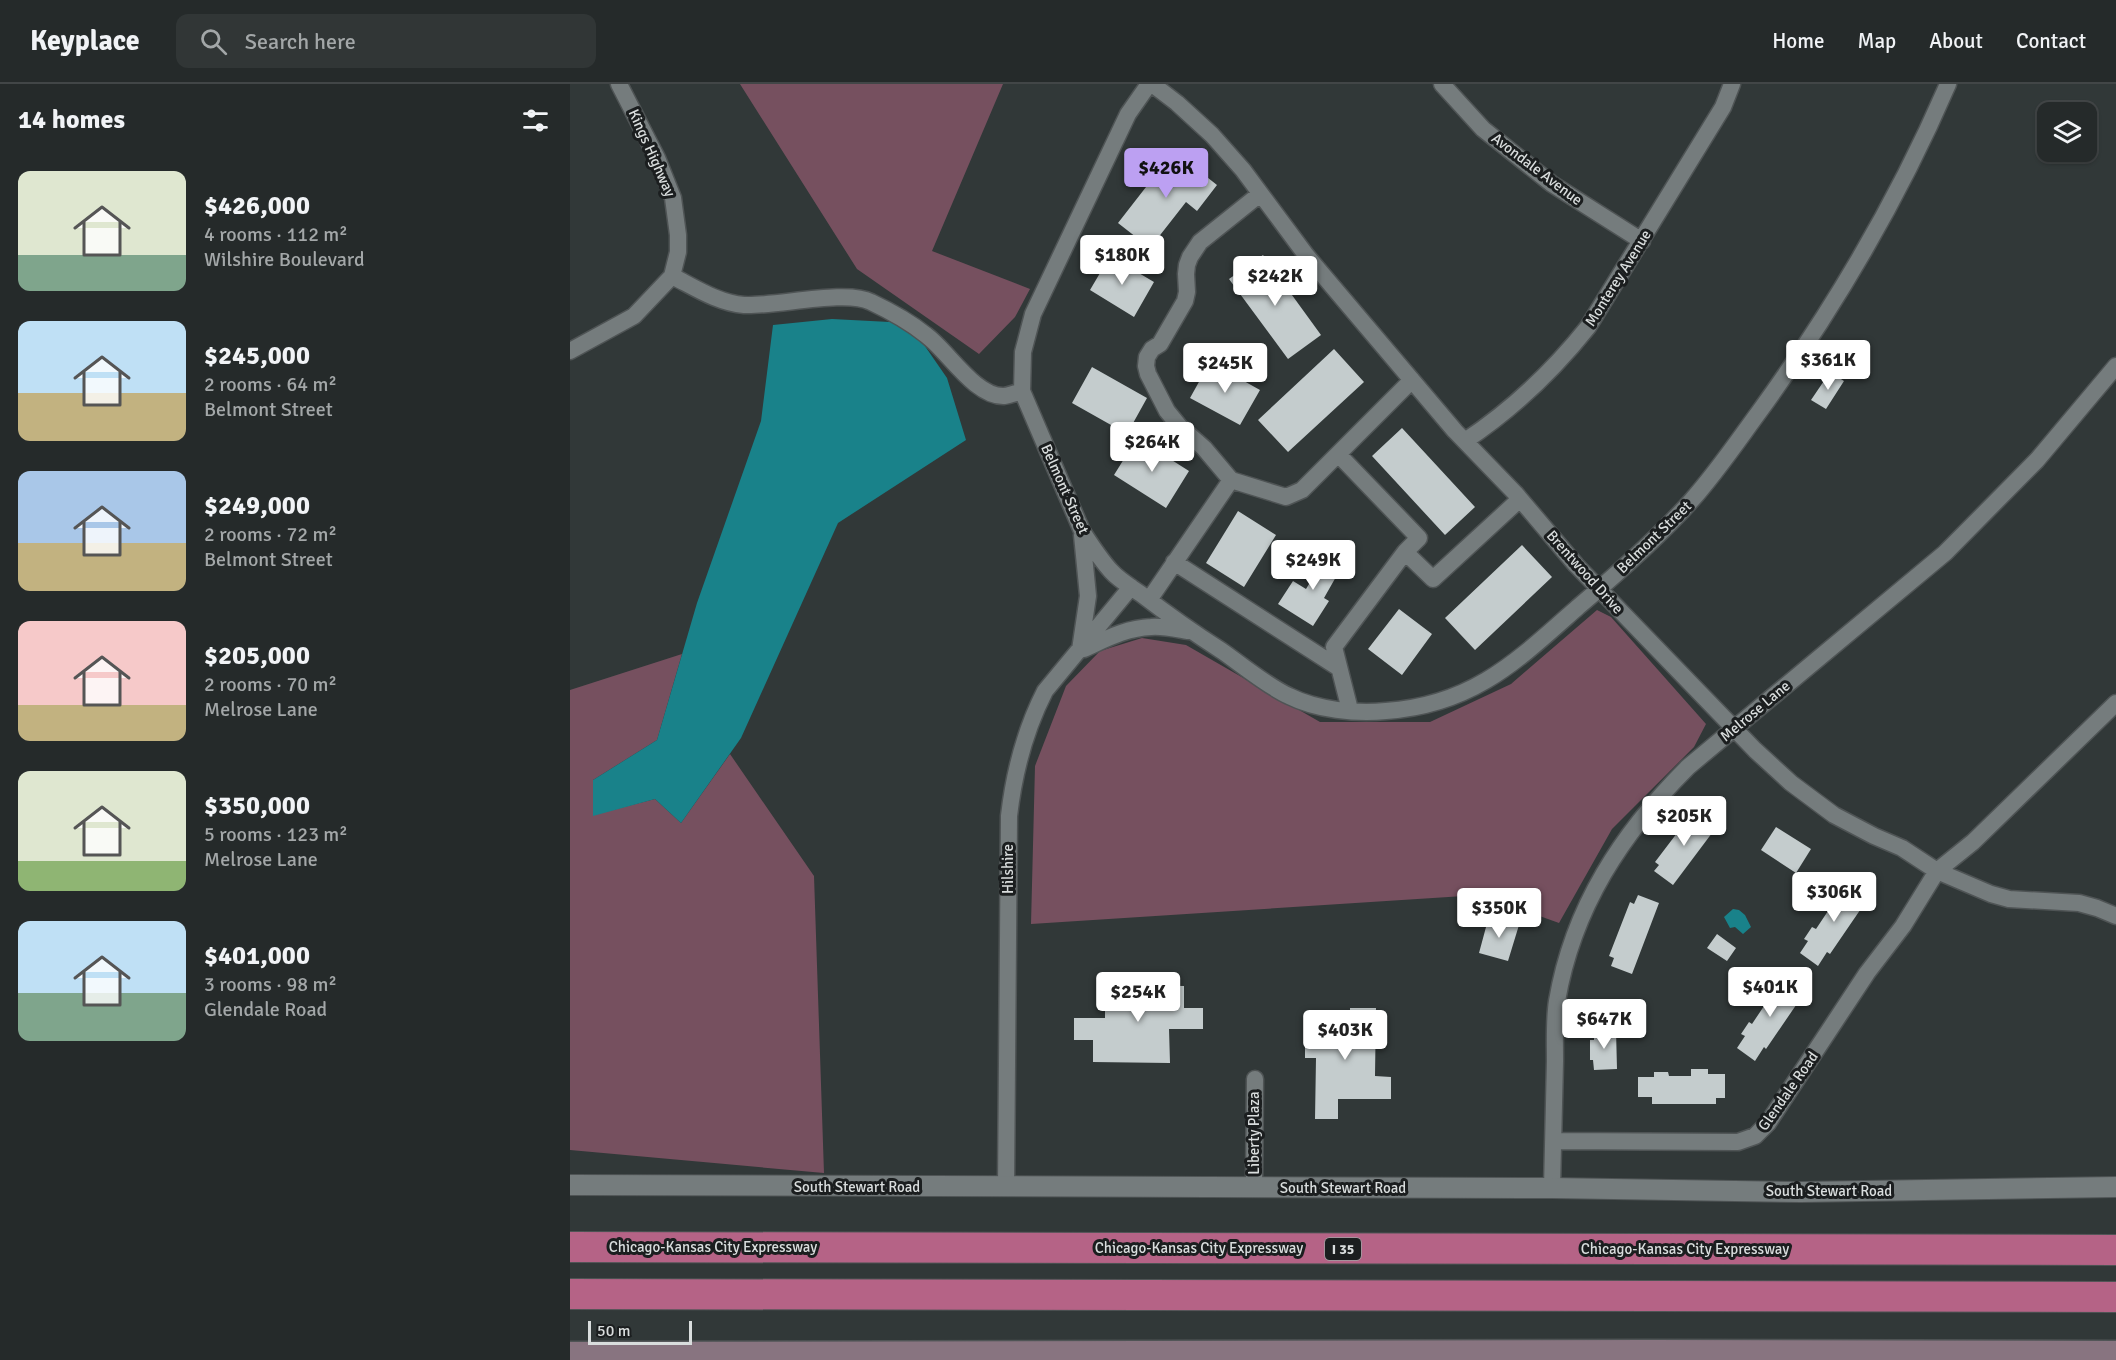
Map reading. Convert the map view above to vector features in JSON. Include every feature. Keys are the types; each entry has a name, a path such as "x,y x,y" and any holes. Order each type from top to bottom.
{"highway":[{"name":"Chicago-Kansas City Expressway","path":"570,1247 2116,1250"},
{"path":"570,1294 2116,1297"}],"main road":[{"path":"570,1353 1397,1356 2116,1352"}],"street":[{"name":"Kings Highway","path":"619,84 657,158 673,198 678,252 672,276"},
{"path":"570,351 634,316 672,276 711,296 744,305 846,298 868,301 928,336 972,381 988,392 1003,396 1022,391 1023,352 1033,314 1128,114 1150,84"},
{"name":"Brentwood Drive","path":"1150,84 1177,103 1212,135 1243,170 1306,255 1465,441 1520,499 1576,565 1755,750 1815,801 1864,831 1902,848 1937,871 1991,894 2009,899 2079,903 2116,916"},
{"name":"Avondale Avenue","path":"1442,84 1483,129 1552,184 1642,240"},
{"name":"Monterey Avenue","path":"1465,441 1515,405 1569,351 1598,312 1724,107 1732,84"},
{"name":"Belmont Street","path":"1022,391 1082,531 1094,550 1113,573 1191,631 1289,696 1312,704 1384,712 1408,709 1446,699 1476,687 1517,661 1599,589 1691,501 1731,451 1822,320 1876,228 1916,153 1948,84"},
{"path":"1260,194 1194,249 1187,266 1185,301 1160,344 1152,349 1147,357 1146,366 1156,393 1180,427 1204,448 1231,480 1286,497 1302,490 1412,380"},
{"name":"Melrose Lane","path":"1552,1188 1556,1004 1566,961 1579,924 1612,858 1637,821 1656,798 1688,767 1945,553 2037,460 2116,366"},
{"path":"1338,454 1419,538 1405,552 1334,647 1350,710"},
{"path":"1149,600 1231,480"},
{"path":"1405,552 1433,579 1520,499"},
{"path":"1080,650 1088,596 1082,531"},
{"path":"1174,562 1339,668"},
{"name":"Hilshire","path":"1006,1187 1009,816 1012,788 1019,759 1045,691 1131,587"},
{"name":"Belmont Street","path":"1080,650 1116,633 1135,628 1153,627 1191,631"},
{"name":"Glendale Road","path":"1553,1142 1738,1142 1755,1136 1768,1123 1867,973 1904,926 1937,871 1973,842 2116,703"},
{"name":"Liberty Plaza","path":"1254,1187 1255,1079"},
{"name":"South Stewart Road","path":"570,1185 1552,1188 1801,1192 2116,1187"}],"shaded area":[{"path":"740,84 1003,84 932,251 1030,289 1015,317 979,354 857,269"},
{"path":"1597,610 1611,617 1706,724 1694,747 1612,829 1559,923 1534,914 1464,896 1031,924 1035,766 1066,686 1100,651 1142,638 1186,645 1320,722 1430,722 1511,684"},
{"path":"682,654 657,740 593,780 593,815 655,799 681,823 730,754 814,876 824,1173 570,1150 570,690"}],"water":[{"path":"832,319 909,323 947,378 966,440 838,523 741,738 681,823 655,799 593,816 593,780 657,740 697,603 761,421 773,325"},
{"path":"1299,548 1306,551 1312,573 1299,578 1295,575 1293,562 1297,562 1295,553"},
{"path":"1733,909 1745,915 1751,927 1743,934 1735,927 1730,928 1724,917"}],"building":[{"path":"1174,151 1217,185 1197,211 1186,202 1150,248 1118,223"},
{"path":"1263,255 1321,335 1288,359 1229,279"},
{"path":"1110,256 1154,282 1134,317 1090,290"},
{"path":"1334,349 1364,382 1288,452 1258,420"},
{"path":"1210,362 1260,390 1240,425 1190,398"},
{"path":"1092,367 1147,398 1127,434 1072,403"},
{"path":"1830,372 1844,381 1826,409 1811,400"},
{"path":"1402,428 1475,507 1445,535 1372,456"},
{"path":"1137,438 1189,471 1166,508 1114,475"},
{"path":"1238,511 1276,535 1244,587 1206,563"},
{"path":"1522,545 1552,577 1475,650 1445,618"},
{"path":"1329,551 1345,561 1324,598 1329,601 1313,626 1278,604 1293,581 1306,589"},
{"path":"1399,609 1432,634 1402,675 1368,649"},
{"path":"1700,812 1718,825 1673,885 1654,871 1659,865 1655,862 1690,816 1694,819"},
{"path":"1776,827 1811,849 1796,873 1761,850"},
{"path":"1846,882 1869,897 1830,954 1827,952 1818,966 1800,953 1808,941 1804,939 1812,927 1816,929 1830,908 1826,905 1834,893 1837,895"},
{"path":"1638,895 1659,903 1632,974 1611,966 1614,958 1609,956 1630,902 1634,904"},
{"path":"1489,916 1519,925 1508,961 1479,953"},
{"path":"1717,934 1736,948 1727,961 1707,948"},
{"path":"1783,977 1805,992 1766,1049 1764,1047 1755,1061 1737,1048 1745,1036 1741,1034 1749,1022 1752,1024 1766,1003 1762,1000 1770,988 1773,990"},
{"path":"1105,982 1184,986 1184,1008 1203,1008 1203,1029 1169,1029 1170,1063 1093,1062 1093,1040 1074,1040 1074,1018 1105,1018"},
{"path":"1350,1008 1376,1008 1375,1076 1391,1077 1391,1099 1338,1099 1338,1119 1315,1119 1316,1058 1305,1058 1305,1035 1313,1035 1313,1015 1350,1016"},
{"path":"1616,1030 1617,1069 1594,1070 1593,1060 1590,1060 1590,1040 1594,1040 1594,1031"},
{"path":"1691,1069 1708,1069 1708,1074 1725,1074 1725,1098 1716,1098 1716,1104 1652,1104 1652,1097 1638,1097 1638,1077 1654,1077 1654,1072 1668,1072 1669,1076 1691,1076"}]}
